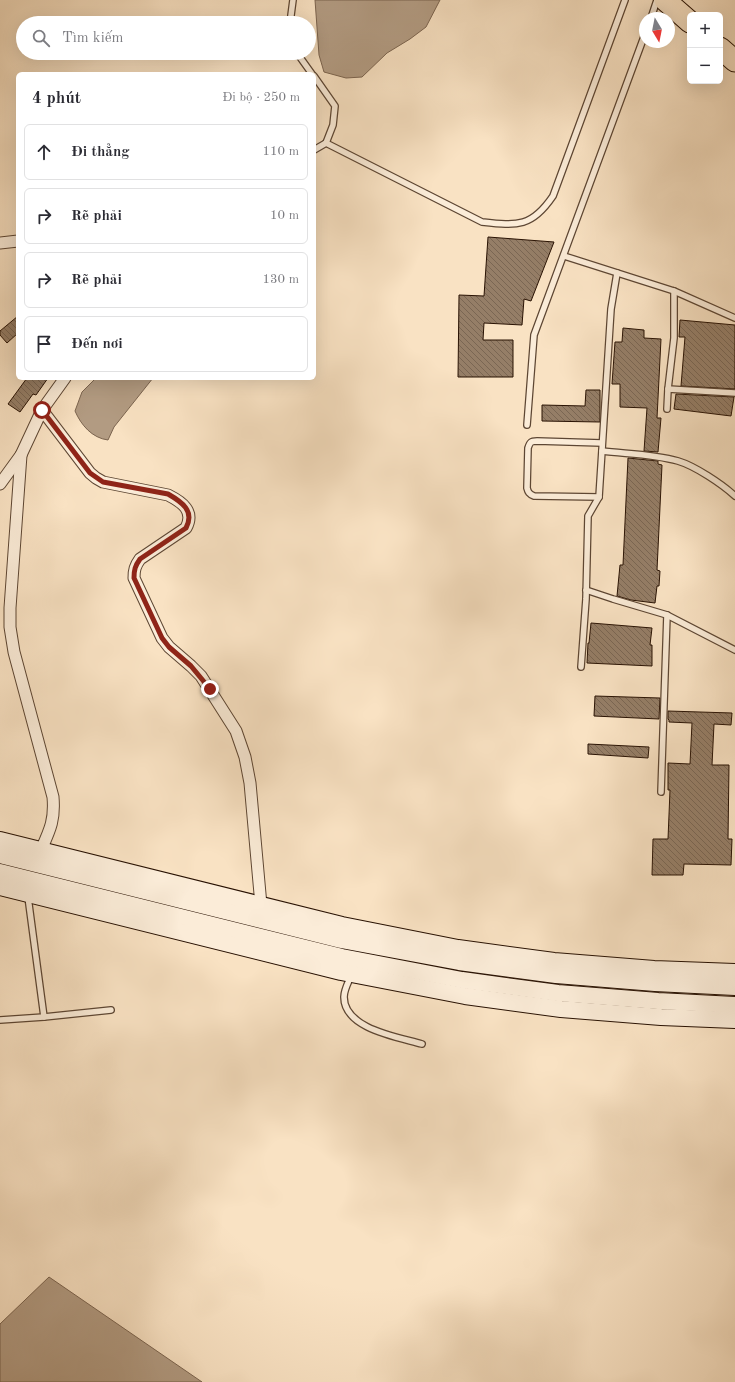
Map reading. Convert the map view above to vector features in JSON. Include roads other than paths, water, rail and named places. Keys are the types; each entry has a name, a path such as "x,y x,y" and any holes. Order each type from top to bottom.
{"highway":[{"path":"665,0 687,19"},
{"path":"723,51 735,61"}],"street":[{"path":"0,243 16,241"},
{"path":"1,481 20,455 42,410 64,380"},
{"path":"42,410 90,473 96,478 103,482 168,494 185,506 189,514 189,522 186,528 140,559 134,571 134,578 162,638 169,647 201,676 236,731 245,757 250,783 261,905"},
{"path":"20,455 11,585 10,627 14,652 53,797 54,810 52,823 41,850"},
{"path":"1,850 41,850 342,925 458,948 562,962 654,969 735,972"},
{"path":"1,850 341,940 459,962 556,975 656,984 735,987"},
{"path":"0,872 342,957 462,980 558,993 658,1001 735,1005"},
{"path":"0,887 351,974 465,996 561,1009 661,1017 735,1020"}],"lane":[{"path":"291,16 293,0"},
{"path":"326,143 482,222 518,224 531,219 543,210 553,196 625,0"},
{"path":"653,12 658,0"},
{"path":"526,425 534,335 640,48"},
{"path":"303,60 311,72"},
{"path":"316,79 335,106 333,125 326,143 316,149"},
{"path":"564,256 674,291 735,318"},
{"path":"582,667 588,516 599,497 611,309 617,273"},
{"path":"667,409 674,338 674,291"},
{"path":"668,389 735,394"},
{"path":"599,497 534,496 530,494 527,488 528,448 529,443 532,441 602,443"},
{"path":"602,451 678,461 692,467 726,488 735,496"},
{"path":"586,590 667,614 735,650"},
{"path":"661,792 667,614"},
{"path":"28,894 44,1017"},
{"path":"351,974 344,995 344,1002 349,1014 355,1020 362,1025 383,1033 422,1044"},
{"path":"0,1020 111,1010"}]}
